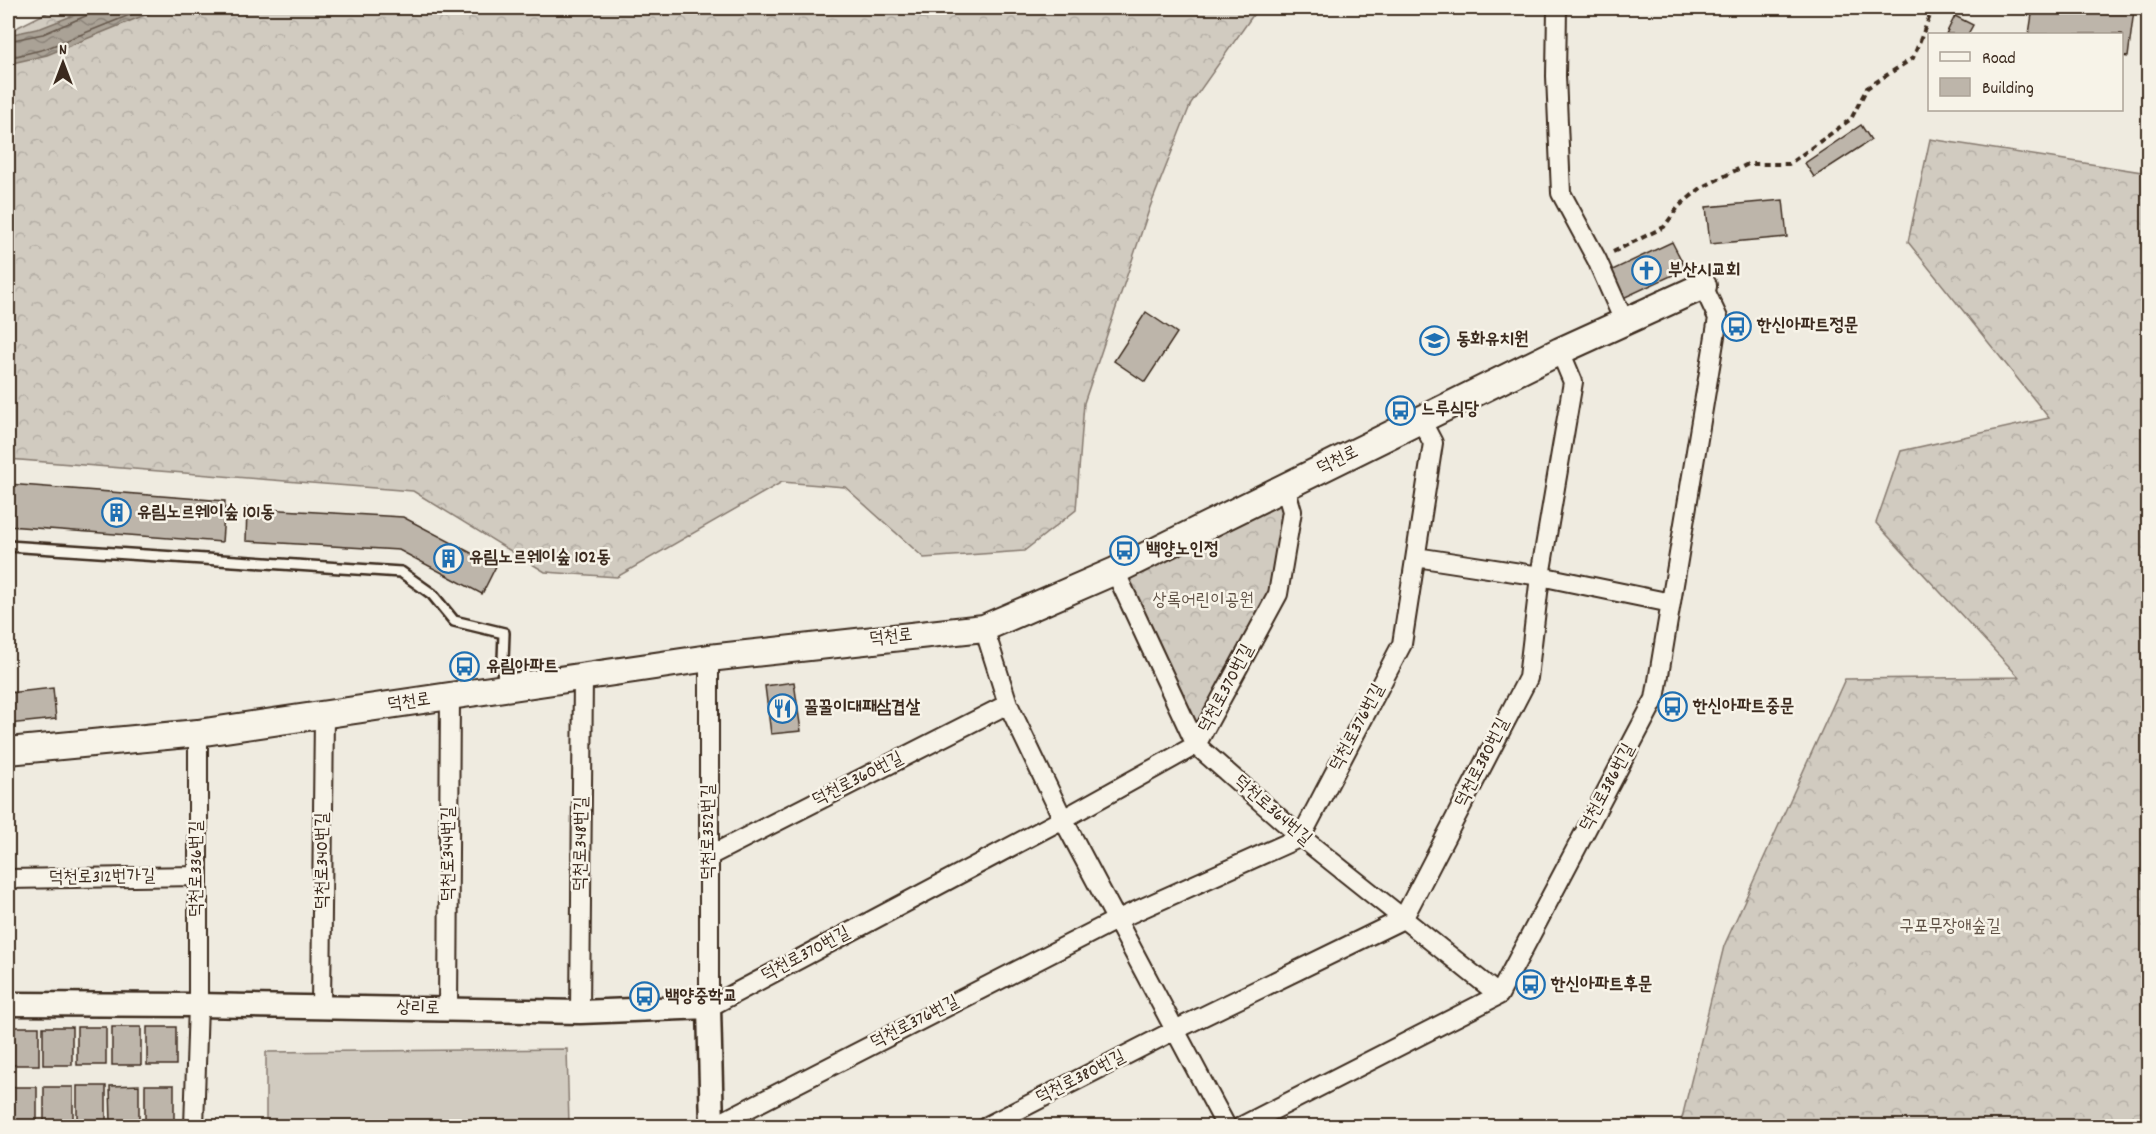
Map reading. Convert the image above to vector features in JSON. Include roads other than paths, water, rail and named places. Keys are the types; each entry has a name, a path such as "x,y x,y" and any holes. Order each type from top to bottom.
{"main road":[{"name":"덕천로","path":"8,751 198,733 710,658 984,628 1115,571 1560,351 1703,286"}],"street":[{"path":"1557,8 1556,76 1561,193 1598,260 1624,321"},
{"name":"덕천로386번길","path":"1499,995 1655,699 1718,318 1703,286"},
{"name":"덕천로380번길","path":"987,1126 1174,1030 1403,919 1528,678 1540,576 1573,382 1560,351"},
{"name":"덕천로376번길","path":"713,1126 1116,920 1301,837 1402,644 1433,443 1421,420"},
{"name":"덕천로370번길","path":"709,1007 1063,819 1196,745 1278,594 1292,511 1285,487"},
{"path":"1416,557 1540,576 1671,603"},
{"name":"덕천로364번길","path":"1115,571 1196,745 1301,837 1499,995"},
{"path":"984,628 1008,705 1063,819 1226,1126"},
{"name":"덕천로352번길","path":"709,1007 710,658"},
{"name":"덕천로348번길","path":"580,1012 583,677"},
{"name":"덕천로344번길","path":"448,1010 450,697"},
{"name":"덕천로360번길","path":"709,856 1008,705"},
{"name":"덕천로340번길","path":"321,1007 324,714"},
{"name":"덕천로336번길","path":"194,1126 198,1005 198,733"},
{"name":"덕천로312번가길","path":"8,879 197,876"},
{"path":"1242,1126 1499,995"},
{"name":"상리로","path":"8,1004 580,1012 709,1007"},
{"path":"709,1007 713,1126"}],"lane":[{"path":"8,546 401,572 432,594 454,621 504,633 502,689"}],"water":[{"path":"92,8 162,8 47,55 8,64 8,35 41,28"}],"place":[{"name":"부산시교회","path":"1647,271"},
{"name":"한신아파트정문","path":"1736,326"},
{"name":"동화유치원","path":"1435,340"},
{"name":"느루식당","path":"1400,410"},
{"name":"유림노르웨이숲 101동","path":"116,513"},
{"name":"백양노인정","path":"1125,550"},
{"name":"유림노르웨이숲 102동","path":"448,558"},
{"name":"유림아파트","path":"465,667"},
{"name":"한신아파트중문","path":"1672,707"},
{"name":"꿀꿀이대패삼겹살","path":"783,708"},
{"name":"한신아파트후문","path":"1530,985"},
{"name":"백양중학교","path":"644,997"}],"park label":[{"name":"상록어린이공원","path":"1203,601"},
{"name":"구포무장애숲길","path":"1950,927"}]}
